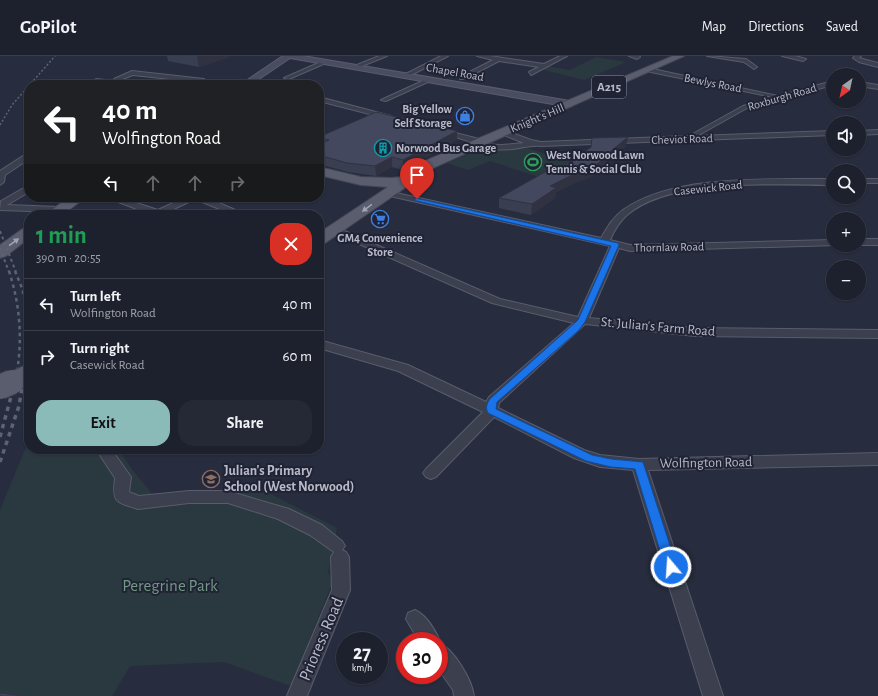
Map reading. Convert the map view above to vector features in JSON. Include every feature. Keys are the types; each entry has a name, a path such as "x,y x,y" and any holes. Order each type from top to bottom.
{"main road":[{"name":"Knight's Hill","path":"324,237 401,186 403,181 430,164 680,56"},
{"name":"A215","path":"324,172 370,183 389,184 403,181"},
{"name":"A215","path":"370,183 382,189 387,194"},
{"path":"60,210 72,202"},
{"path":"0,253 24,235"},
{"path":"0,387 24,376"}],"street":[{"name":"Chapel Road","path":"288,56 570,104"},
{"path":"252,80 288,56"},
{"path":"355,67 384,56"},
{"path":"405,76 445,56"},
{"path":"480,56 544,66"},
{"path":"531,73 564,56"},
{"path":"710,56 746,62 754,67"},
{"path":"785,56 803,59"},
{"path":"858,56 856,58 861,61 878,65"},
{"path":"462,78 498,59"},
{"path":"287,78 325,62"},
{"name":"Bewlys Road","path":"648,70 779,96"},
{"path":"117,79 132,73 195,80"},
{"path":"384,100 429,80"},
{"name":"Roxburgh Road","path":"692,138 692,136 745,107 779,96 826,85"},
{"path":"866,85 878,87"},
{"path":"324,100 394,119"},
{"name":"Cheviot Road","path":"431,129 490,147 532,143"},
{"name":"Cheviot Road","path":"504,132 532,143 541,144 826,134"},
{"path":"866,132 878,132"},
{"path":"0,182 1,174 24,159"},
{"path":"866,182 878,181"},
{"name":"Casewick Road","path":"431,473 491,410 492,402 575,329 582,321 610,244 616,221 627,211 645,201 668,192 719,185 826,182"},
{"path":"1,204 24,191"},
{"name":"Thornlaw Road","path":"387,194 610,244 642,249 826,243"},
{"path":"122,202 145,210"},
{"path":"165,210 183,202"},
{"path":"210,202 230,210"},
{"path":"1,204 38,210"},
{"name":"St. Julian's Farm Road","path":"335,230 496,301 542,314 582,321 695,332 878,334"},
{"path":"866,242 878,242"},
{"name":"Wolfington Road","path":"324,345 399,367 590,458 611,463 639,465 878,459"},
{"name":"Prioress Road","path":"107,454 123,477 121,495 138,503 189,497 228,497 283,514 316,530 338,552 341,590 297,696"},
{"path":"639,465 713,696"},
{"path":"415,620 424,632"},
{"path":"448,665 464,687 464,696"}],"green space":[{"path":"596,57 626,62 584,80 540,69 547,66 570,70"},
{"name":"West Norwood Lawn Tennis & Social Club","path":"527,148 571,162 542,178 490,161 468,170 447,163 481,149"},
{"name":"Peregrine Park","path":"24,452 24,454 121,454 154,496 222,491 269,493 337,528 328,573 333,581 291,686 224,662 130,666 112,696 0,696 0,510"}],"building":[{"name":"Norwood Bus Garage","path":"376,112 457,131 403,160 392,157 375,166 347,163 324,156 324,142 329,140 324,139 324,135"},
{"path":"628,137 611,151 607,157 591,168 578,172 550,186 556,188 532,204 499,198 545,172 572,162 591,147 592,138"},
{"path":"0,693 24,696 0,696"}],"railway":[{"path":"34,80 55,56"},
{"path":"0,125 12,105 24,91"},
{"path":"0,231 16,272"},
{"path":"0,248 9,272"},
{"path":"9,271 16,299 20,326 18,369 15,383"},
{"path":"15,271 24,297"},
{"path":"23,383 24,378"},
{"path":"0,437 15,382"},
{"path":"0,462 19,406 23,382"}],"place":[{"name":"Big Yellow Self Storage","path":"465,116"},
{"name":"Norwood Bus Garage","path":"383,148"},
{"name":"West Norwood Lawn Tennis & Social Club","path":"533,162"},
{"name":"GM4 Convenience Store","path":"380,219"},
{"name":"Julian's Primary School (West Norwood)","path":"211,479"}],"route":[{"path":"417,199 615,245 582,321 575,329 494,400 492,402 491,410 579,454 600,461 623,465 639,465 671,567"}]}
